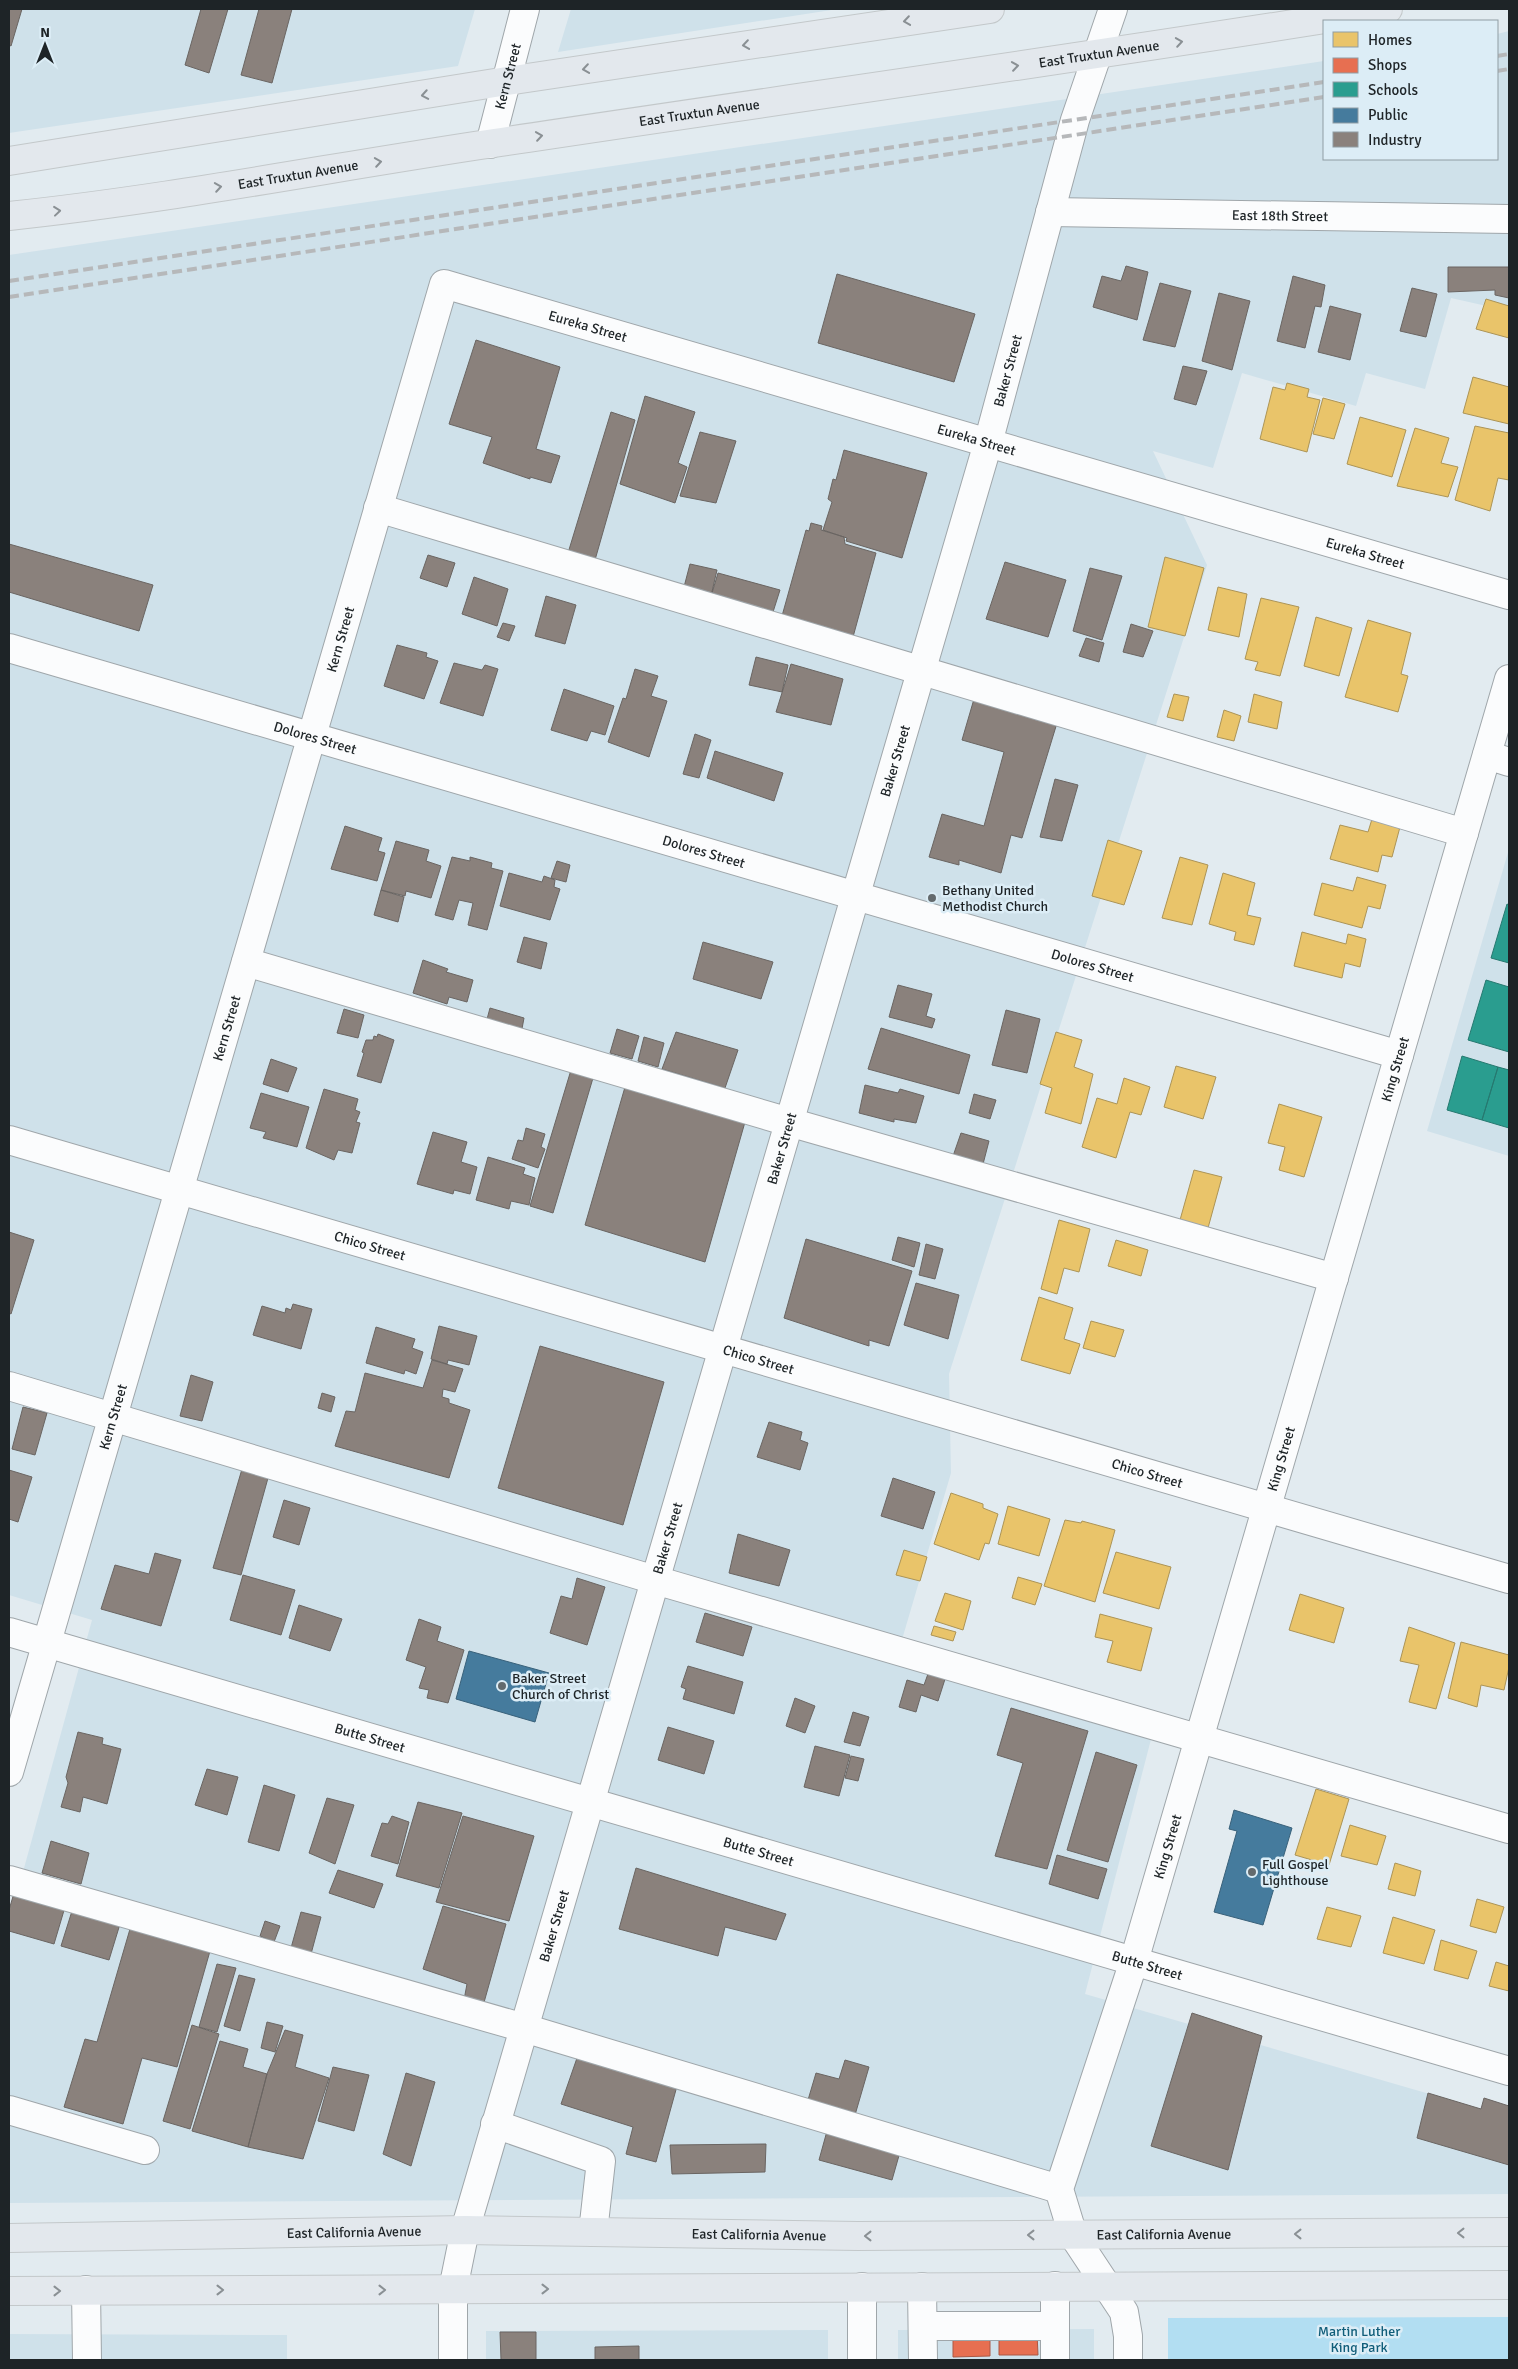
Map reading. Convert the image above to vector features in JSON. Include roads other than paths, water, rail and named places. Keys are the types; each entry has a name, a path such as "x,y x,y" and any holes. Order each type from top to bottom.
{"main road":[{"path":"9,161 507,81 990,9"},
{"name":"East Truxtun Avenue","path":"9,216 96,207 490,144 1096,55 1388,9"},
{"name":"East California Avenue","path":"9,2238 464,2230 858,2236 1509,2232"},
{"path":"9,2291 1509,2285"}],"street":[{"name":"Kern Street","path":"490,144 525,9"},
{"name":"Baker Street","path":"453,2360 453,2289 464,2230 988,443 1075,120 1113,9"},
{"name":"East 18th Street","path":"1050,212 1509,219"},
{"name":"Kern Street","path":"9,1772 444,284"},
{"name":"Eureka Street","path":"444,284 1509,595"},
{"path":"378,508 1464,833"},
{"name":"Dolores Street","path":"9,648 1399,1055"},
{"name":"King Street","path":"1059,2189 1134,1961 1464,833 1498,758 1509,679"},
{"path":"246,962 789,1122 1334,1278"},
{"name":"Chico Street","path":"9,1140 1509,1579"},
{"path":"9,1386 655,1580 1509,1828"},
{"name":"Butte Street","path":"9,1632 1509,2071"},
{"path":"9,1880 524,2028 1059,2189 1073,2235 1124,2312 1128,2336 1128,2360"},
{"path":"9,2110 145,2150"},
{"path":"495,2124 601,2161 593,2232"},
{"path":"1054,2360 1055,2286"},
{"path":"922,2287 924,2360"},
{"path":"862,2288 862,2360"},
{"path":"86,2290 87,2360"},
{"path":"923,2326 1055,2326"}],"railway":[{"path":"1498,56 1509,54"},
{"path":"1498,71 1509,69"},
{"path":"9,281 1323,82"},
{"path":"9,297 1323,97"}],"place":[{"name":"Bethany United Methodist Church","path":"932,898"},
{"name":"Baker Street Church of Christ","path":"502,1686"},
{"name":"Full Gospel Lighthouse","path":"1252,1872"}],"park label":[{"name":"Martin Luther King Park","path":"1359,2340"}]}
